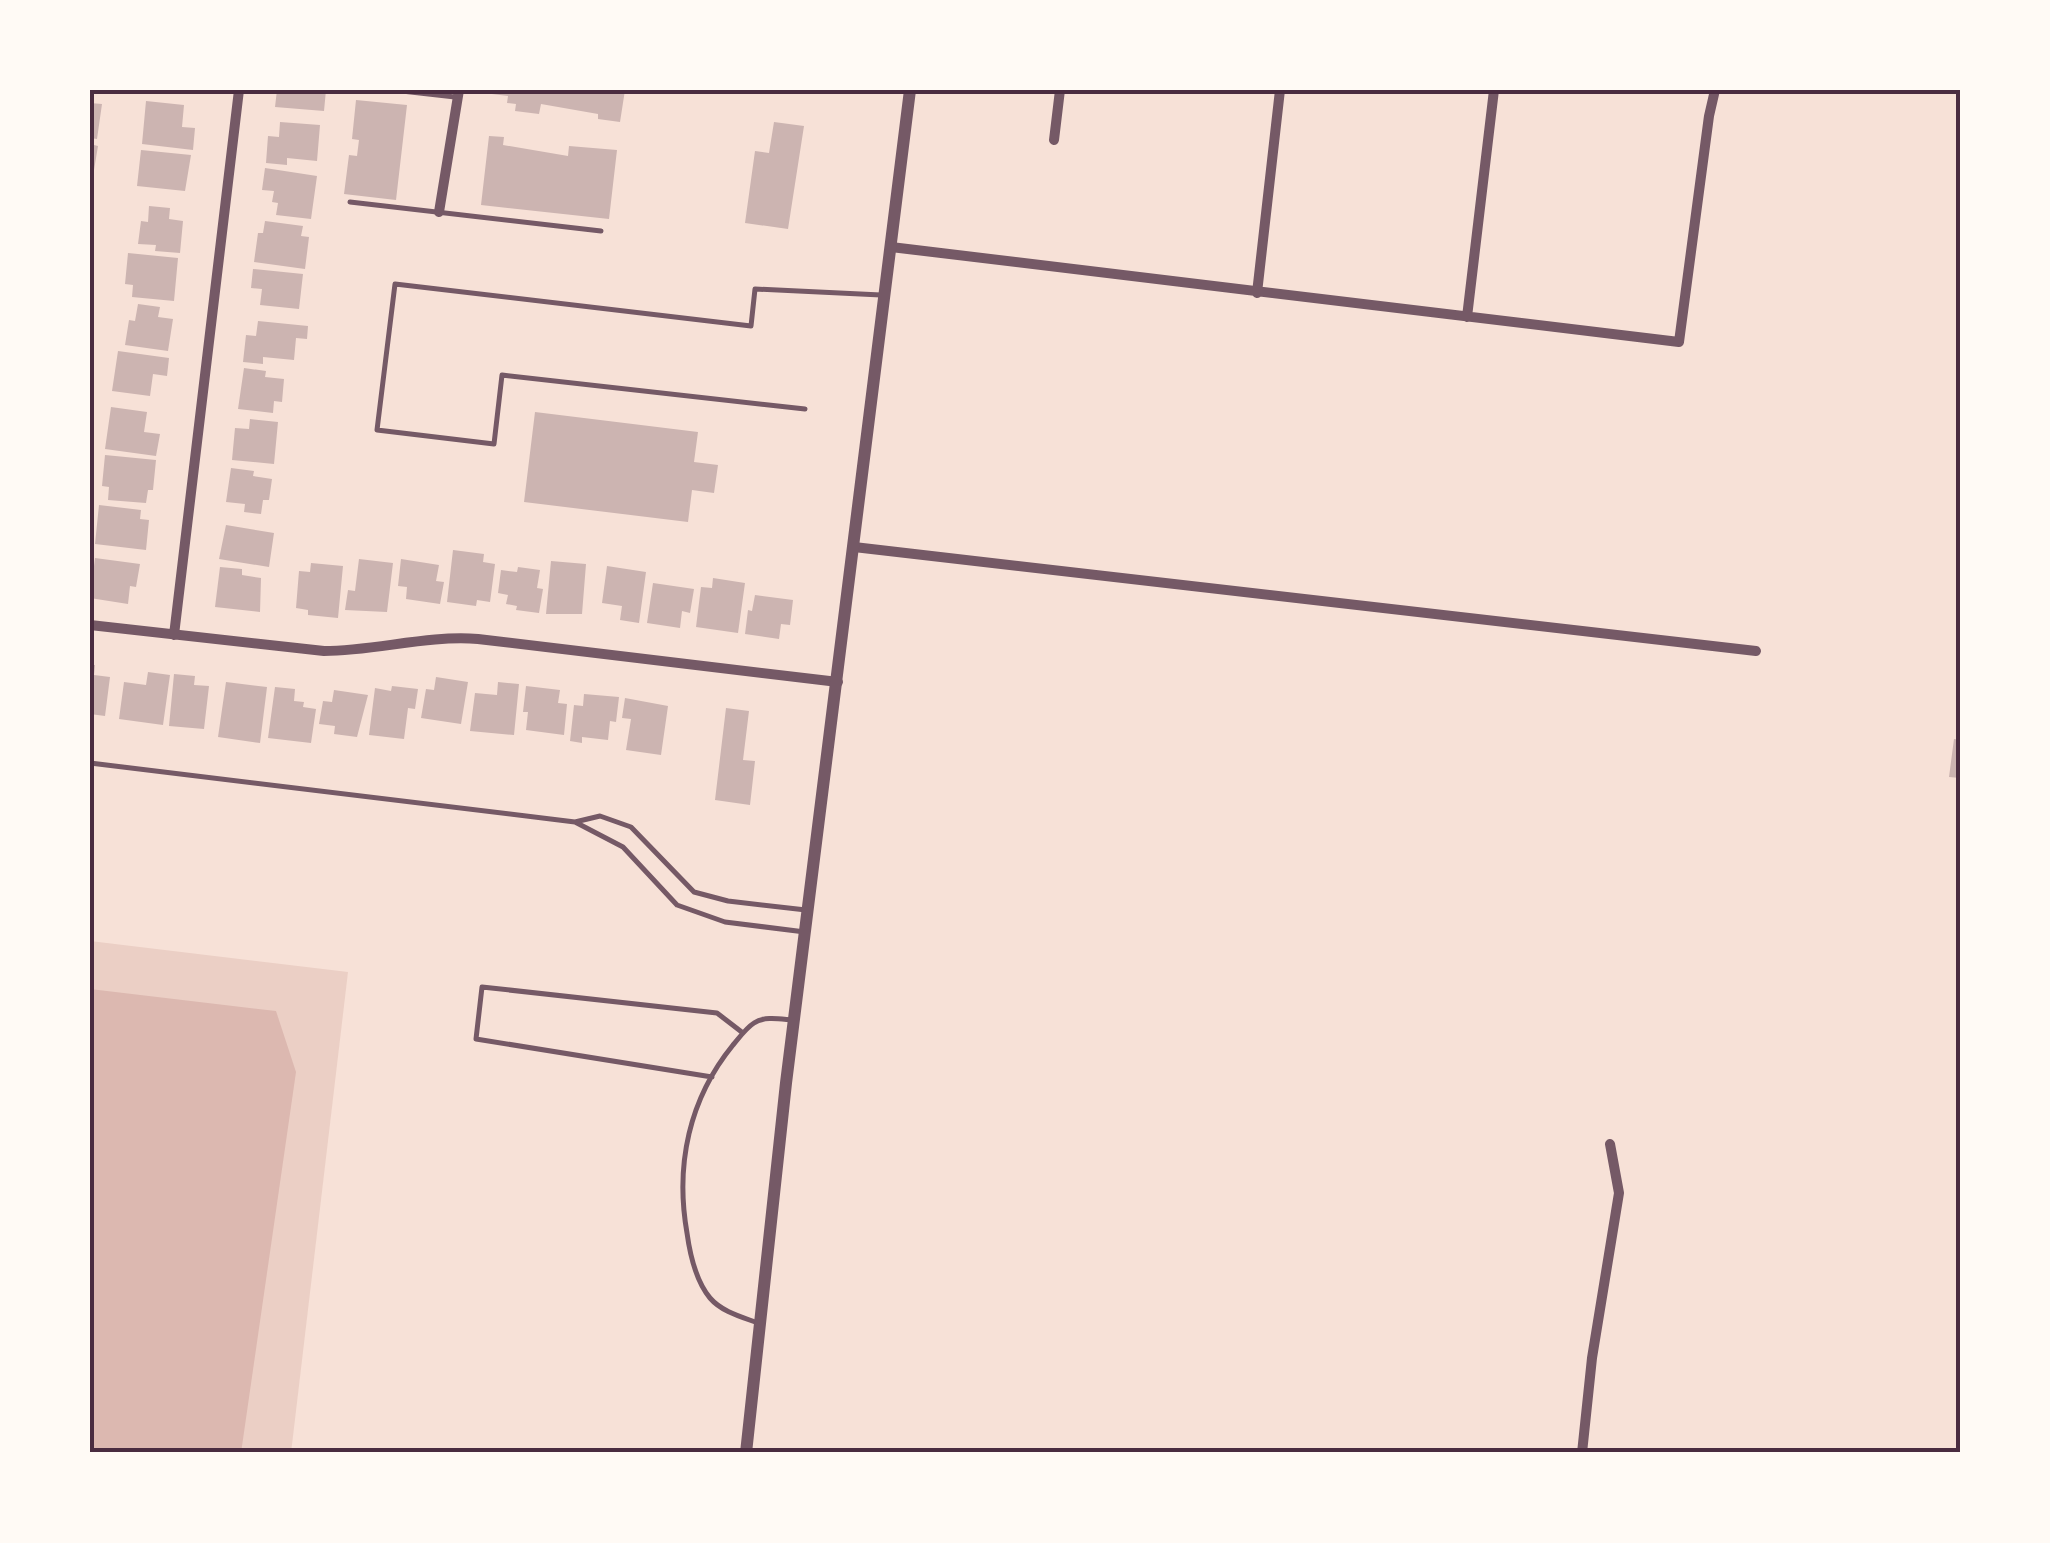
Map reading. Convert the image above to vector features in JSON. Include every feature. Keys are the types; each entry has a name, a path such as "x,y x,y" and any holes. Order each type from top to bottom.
{"street":[{"path":"174,635 239,90"},
{"path":"746,1453 758,1323 910,90"},
{"path":"1054,140 1060,90"},
{"path":"1256,293 1280,90"},
{"path":"1467,318 1494,90"},
{"path":"891,247 1679,342 1715,90"},
{"path":"439,212 458,94"},
{"path":"854,547 1756,651"},
{"path":"90,625 324,651 466,638 838,682"},
{"path":"1582,1453 1592,1358 1619,1193 1610,1144"}],"lane":[{"path":"393,90 458,94"},
{"path":"350,202 601,230"},
{"path":"805,409 502,375 494,444 377,430 395,284 751,326 755,289 884,295"},
{"path":"90,762 574,822 623,847 677,905 725,922 806,932"},
{"path":"574,822 600,816 631,827 694,892 728,901 809,910"},
{"path":"712,1076 476,1039 482,987 717,1013 743,1033"},
{"path":"758,1323 719,1306 710,1297 689,1249 682,1206 683,1161 699,1098 743,1033 759,1020 795,1020"}],"shaded area":[{"path":"90,941 348,972 291,1453 90,1453"},
{"path":"90,989 276,1011 296,1072 241,1453 90,1453"}],"building":[{"path":"277,90 326,90 324,111 275,107"},
{"path":"493,90 625,90 620,122 541,104 539,114 515,111 516,104 507,103 508,96 492,94"},
{"path":"356,100 407,105 396,200 344,194 349,155 357,156 359,140 352,139"},
{"path":"146,101 184,105 182,127 195,128 193,150 142,144"},
{"path":"90,103 102,104 97,139 90,138"},
{"path":"280,122 320,125 317,161 287,158 287,165 266,163 268,136 279,137"},
{"path":"774,122 804,126 788,229 745,223 755,151 769,153"},
{"path":"489,136 504,137 503,145 568,156 569,146 617,150 609,219 481,205"},
{"path":"90,144 98,146 92,182 90,182"},
{"path":"141,150 191,155 185,191 137,186"},
{"path":"265,168 317,176 311,219 276,215 274,191 262,190"},
{"path":"149,206 170,208 169,219 183,221 180,253 155,251 156,245 138,244 141,221 148,222"},
{"path":"265,221 303,226 301,236 309,237 305,269 254,262 258,233 263,233"},
{"path":"128,253 178,258 174,301 132,297 133,285 125,284"},
{"path":"253,269 303,274 299,309 260,305 262,289 251,288"},
{"path":"138,304 160,307 158,317 173,319 168,351 125,345 129,320 135,321"},
{"path":"258,321 308,326 307,339 296,338 294,360 263,357 263,364 243,362 246,335 256,336"},
{"path":"118,351 169,358 167,376 153,374 150,396 112,391"},
{"path":"244,368 266,371 265,377 284,379 282,402 274,401 273,413 238,409"},
{"path":"111,407 147,412 144,432 160,434 156,456 105,449"},
{"path":"535,412 698,432 694,462 718,465 714,493 692,490 688,522 524,502"},
{"path":"250,419 278,422 274,464 232,460 235,428 249,429"},
{"path":"105,455 156,460 153,490 148,490 146,503 108,500 109,487 102,486"},
{"path":"231,468 254,471 253,476 272,479 269,500 263,500 261,514 244,512 245,504 226,502"},
{"path":"99,505 141,510 140,519 149,520 146,550 95,544"},
{"path":"226,525 274,533 269,567 219,559"},
{"path":"453,550 484,554 483,562 495,564 490,602 477,600 476,606 447,602"},
{"path":"95,558 140,564 136,587 130,586 128,604 90,598"},
{"path":"359,559 393,563 387,612 345,610 348,590 355,591"},
{"path":"401,559 439,565 436,581 444,582 440,604 406,599 407,587 398,586"},
{"path":"551,561 586,564 582,614 546,614"},
{"path":"311,563 343,566 338,618 308,615 308,610 296,608 299,571 310,572"},
{"path":"607,566 646,572 639,623 620,620 622,606 602,603"},
{"path":"220,567 242,569 242,575 261,578 260,612 215,607"},
{"path":"518,567 540,570 537,588 543,589 539,613 516,610 517,606 506,604 508,595 498,593 501,570 517,572"},
{"path":"713,578 745,583 738,633 696,627 701,587 712,588"},
{"path":"653,583 694,589 690,613 682,611 680,628 647,623"},
{"path":"755,595 793,600 790,625 781,624 779,639 745,634 748,610 752,611"},
{"path":"90,665 95,665 94,675 110,677 105,716 90,714"},
{"path":"148,672 170,675 163,725 119,719 124,682 146,685"},
{"path":"174,674 195,676 194,685 209,686 204,729 169,726"},
{"path":"436,677 468,682 461,724 421,718 426,689 434,690"},
{"path":"226,682 267,687 260,743 218,737"},
{"path":"498,682 519,684 514,735 470,731 475,693 497,695"},
{"path":"392,686 418,689 415,709 408,708 404,739 369,735 375,688 391,691"},
{"path":"526,686 560,690 558,703 567,704 564,735 526,730"},
{"path":"275,687 295,689 294,701 316,709 311,743 268,738"},
{"path":"334,690 368,695 357,737 334,734 335,726 319,724 323,701 332,702"},
{"path":"584,694 619,697 616,722 610,721 608,740 582,737 582,743 570,741 574,705 583,706"},
{"path":"625,698 668,706 661,755 626,750 631,719 622,718"},
{"path":"726,708 749,711 743,760 755,761 750,805 715,800"},
{"path":"1954,739 1960,740 1960,778 1949,777"}]}
